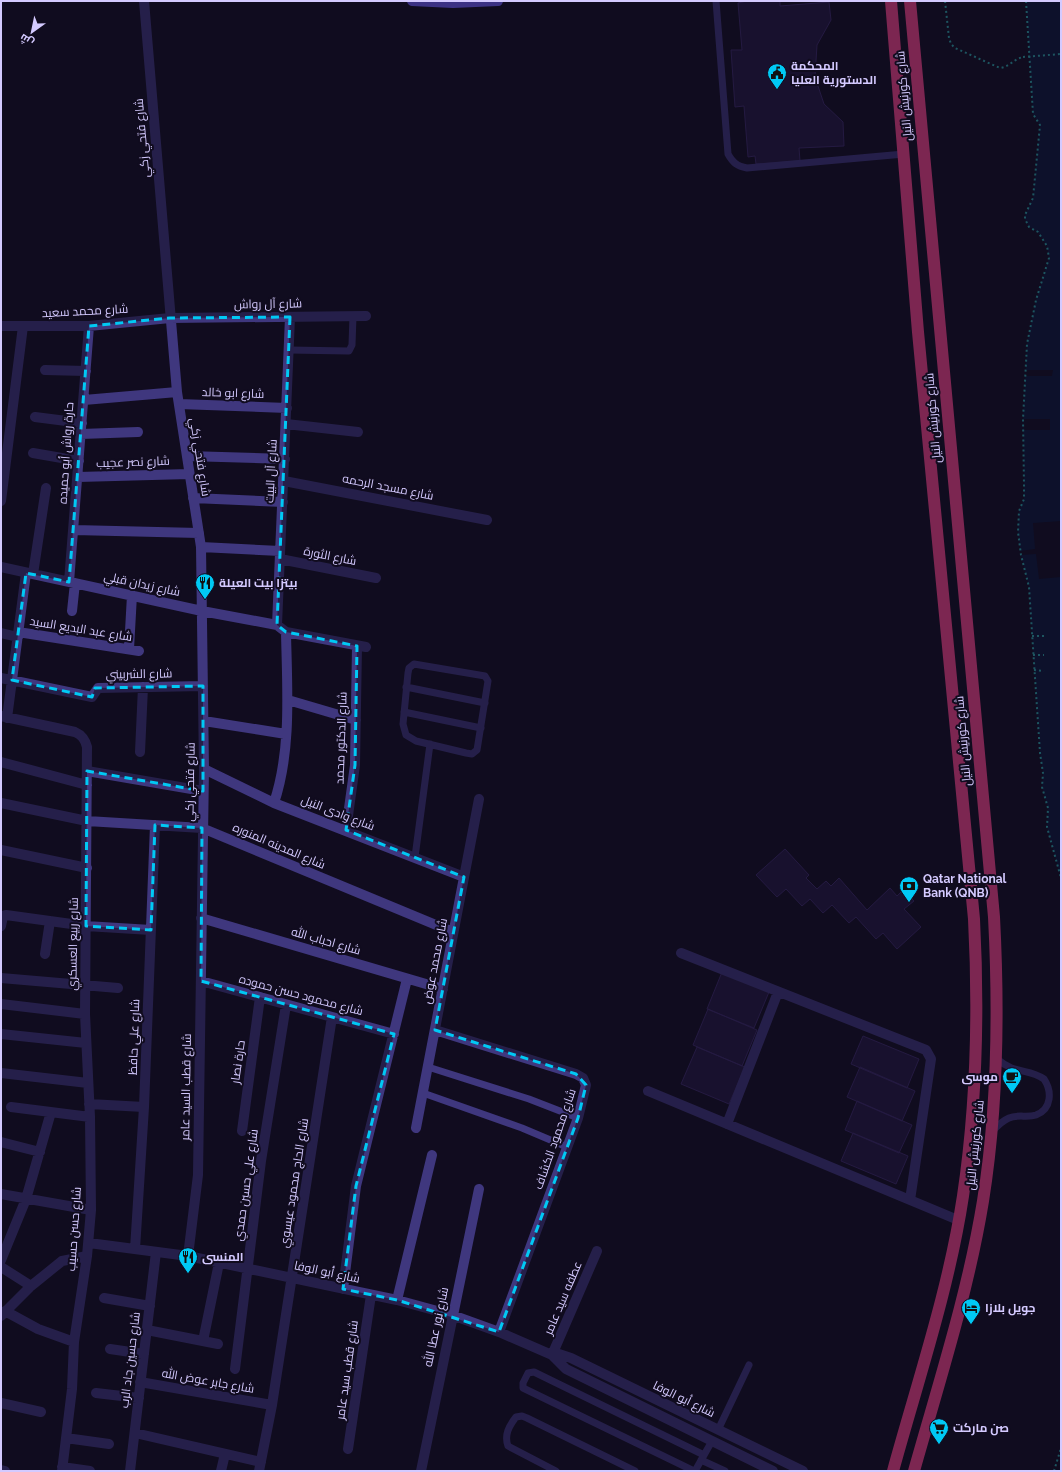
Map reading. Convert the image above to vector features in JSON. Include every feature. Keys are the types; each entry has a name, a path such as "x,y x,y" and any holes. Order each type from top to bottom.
{"highway":[{"name":"شارع كورنيش النيل","path":"891,1 919,340 974,919 977,989 977,1058 963,1197 949,1265 893,1471"},
{"name":"شارع كورنيش النيل","path":"910,1 994,917 998,988 997,1059 983,1201 969,1271 914,1471"}],"street":[{"name":"شارع فتحي زكي","path":"144,1 177,392 201,547 204,721 201,918"},
{"path":"412,1 453,3 498,1"},
{"name":"شارع آل رواش","path":"170,318 366,316"},
{"name":"شارع آل البيت","path":"277,625 290,317"},
{"name":"شارع محمد سعيد","path":"1,326 89,326 170,318"},
{"path":"1,501 23,326"},
{"name":"حارة رواش أبو حميده","path":"72,612 74,530 89,326"},
{"path":"45,370 86,371"},
{"path":"84,400 177,392"},
{"name":"شارع ابو خالد","path":"179,404 287,408"},
{"path":"35,417 82,423"},
{"path":"286,424 358,432"},
{"path":"81,434 138,432"},
{"path":"32,453 79,461"},
{"path":"187,456 284,459"},
{"name":"شارع نصر عجيب","path":"78,477 190,474"},
{"name":"شارع مسجد الرحمه","path":"284,481 487,520"},
{"path":"4,717 12,680 29,573 46,488"},
{"path":"193,498 283,502"},
{"path":"74,530 199,533"},
{"name":"شارع الثورة","path":"201,547 280,555 376,578"},
{"name":"شارع زيدان قبلي","path":"1,567 202,611 277,625"},
{"name":"شارع عبد البديع السيد","path":"1,633 134,650 132,595"},
{"path":"274,803 280,784 286,734 288,700 286,632 277,625"},
{"name":"شارع الدكتور محمد","path":"286,632 361,646 356,720 355,765 346,830"},
{"path":"1,678 12,680"},
{"name":"شارع الشربيني","path":"12,680 92,697 94,696 96,688 203,686"},
{"path":"140,752 143,687"},
{"path":"288,700 356,720"},
{"name":"شارع ربيع العسكري","path":"4,717 75,732 86,740 87,868 85,1014 90,1117"},
{"path":"204,721 286,734"},
{"path":"1,762 87,785"},
{"name":"شارع وادى النيل","path":"204,769 274,803 464,877"},
{"path":"87,771 203,792"},
{"name":"شارع محمد عوض","path":"416,1128 479,799"},
{"name":"شارع المدينه المنوره","path":"1,803 87,821 202,828 453,932"},
{"name":"شارع علي حافظ","path":"135,1249 144,1107 155,825"},
{"path":"1,850 87,868"},
{"path":"1,926 4,915 86,926 151,930"},
{"name":"شارع احباب الله","path":"201,918 443,989"},
{"name":"شارع قطب السيد عامر","path":"188,1256 198,1175 201,918"},
{"path":"45,954 50,921"},
{"path":"681,953 926,1050 930,1054 931,1059 910,1200"},
{"path":"1,978 118,988"},
{"name":"شارع محمد عوض","path":"343,1289 356,1186 407,979"},
{"name":"شارع محمود حسن حموده","path":"201,982 394,1034"},
{"path":"727,1124 778,992"},
{"name":"حارة نصار","path":"242,1131 260,997"},
{"path":"1,1004 85,1014"},
{"name":"شارع علي حسين حمدي","path":"234,1369 261,1161 286,1005"},
{"name":"شارع الحاج محمود عيسوي","path":"260,1466 272,1405 332,1017"},
{"name":"شارع محمود الكشاف","path":"435,1030 576,1074 583,1078 586,1084 578,1118 499,1332"},
{"path":"1,1034 86,1043"},
{"path":"1,1073 88,1083"},
{"path":"648,1091 958,1220"},
{"path":"89,1104 144,1107"},
{"path":"11,1107 90,1117"},
{"path":"1,1260 4,1246 26,1199 51,1112"},
{"name":"شارع حسن حسيب","path":"62,1469 72,1389 74,1342 88,1256 91,1210 90,1117"},
{"path":"1,1142 40,1152"},
{"path":"397,1300 432,1155"},
{"name":"شارع نور عطا الله","path":"420,1471 479,1189"},
{"path":"1,1194 91,1210"},
{"name":"شارع أبو الوفا","path":"89,1243 188,1256 397,1300 452,1315 499,1332 552,1355 566,1369 773,1471"},
{"name":"شارع حسين جاد الرب","path":"130,1471 156,1252"},
{"name":"عطفه سيد عامر","path":"552,1355 597,1252"},
{"path":"74,1342 38,1330 3,1314 31,1286 62,1261 88,1256"},
{"path":"203,1341 219,1263"},
{"path":"1,1267 31,1286"},
{"name":"شارع قطب سيد عامر","path":"348,1450 371,1295"},
{"path":"104,1298 150,1306"},
{"path":"147,1330 218,1344"},
{"path":"110,1349 144,1354"},
{"name":"شارع أبو الوفا","path":"552,1355 559,1354 571,1358 803,1471"},
{"name":"شارع جابر عوض الله","path":"140,1382 272,1405"},
{"path":"96,1393 139,1398"},
{"path":"1,1403 40,1412"},
{"path":"134,1433 225,1454 260,1466"},
{"path":"66,1438 109,1444"},
{"path":"221,1471 225,1454"},
{"path":"62,1469 90,1471"},
{"path":"1,1470 5,1471"}],"lane":[{"path":"716,1 728,154 732,161 739,166 746,168 904,154"},
{"path":"289,350 349,350 352,345 353,316"},
{"path":"414,664 484,676 488,681 485,703 477,750 472,754 410,739 403,730 409,668 414,664"},
{"path":"406,687 485,703"},
{"path":"404,712 481,728"},
{"path":"415,857 430,744"},
{"path":"991,1132 999,1124 1009,1118 1021,1115 1035,1115 1042,1112 1050,1100 1050,1092 1044,1079 1031,1073 1014,1070 997,1059"},
{"path":"428,1067 529,1099 578,1118"},
{"path":"422,1093 522,1128 567,1147"},
{"path":"718,1430 750,1365"},
{"path":"712,1441 702,1457 694,1471 523,1388 522,1385 528,1373 534,1372 702,1457 724,1471"},
{"path":"556,1471 508,1446 506,1439 507,1433 516,1417 522,1416 527,1418 635,1471"}],"path":[{"path":"945,1 949,38 955,48 1000,68 1007,66 1016,59 1023,57 1061,54"},
{"path":"1026,1 1033,114 1040,125 1033,198 1025,215 1025,219 1029,227 1038,232 1047,246 1049,258 1036,300 1027,344 1023,420 1024,499 1019,511 1018,532 1021,555 1029,587 1034,670 1043,773 1042,787 1048,808 1047,827 1061,878"},
{"path":"1032,636 1045,636"},
{"path":"1033,655 1044,655"},
{"path":"1034,670 1044,671"},
{"path":"1054,1471 1061,1448"}],"highlighted area":[{"path":"290,317 277,625 286,632 357,646 355,765 346,830 464,877 435,1030 576,1074 586,1085 578,1118 499,1332 397,1300 343,1289 356,1186 394,1034 201,981 202,828 155,825 151,930 86,926 87,771 203,791 203,686 95,688 92,697 12,680 26,573 69,582 89,326 170,318"}],"water":[{"path":"1026,1 1061,1 1061,878 1047,827 1048,808 1042,787 1043,773 1040,753 1029,587 1021,555 1018,532 1019,511 1024,499 1023,419 1027,344 1036,300 1049,258 1047,246 1038,232 1029,227 1025,219 1025,215 1033,198 1040,125 1033,114"}],"pier":[{"path":"1025,370 1053,370 1052,376 1025,376"},
{"path":"1023,419 1050,419 1050,430 1024,430"},
{"path":"1061,521 1061,577 1039,579 1036,554 1021,555 1020,551 1035,549 1033,523"}],"building":[{"name":"المحكمة الدستورية العليا","path":"747,1 780,1 780,6 829,2 831,20 817,45 815,77 824,104 843,122 844,146 799,148 800,161 756,164 755,156 748,157 744,106 735,107 731,50 742,50 738,3"},
{"path":"785,849 809,875 806,878 817,889 826,881 831,886 839,878 867,910 890,888 897,896 903,890 914,901 904,909 921,927 897,949 883,933 876,939 856,917 849,923 832,905 823,913 810,899 802,906 786,889 777,897 756,875"},
{"path":"722,972 769,992 754,1028 707,1009"},
{"path":"708,1009 757,1030 742,1066 693,1045"},
{"path":"863,1036 919,1059 907,1088 851,1064"},
{"path":"697,1047 745,1067 729,1104 681,1084"},
{"path":"860,1067 915,1091 902,1121 847,1097"},
{"path":"857,1101 912,1125 899,1153 845,1130"},
{"path":"853,1133 908,1156 896,1184 841,1161"}],"place":[{"name":"المحكمة الدستورية العليا","path":"777,90"},
{"name":"بيتزا بيت العيلة","path":"205,600"},
{"name":"Qatar National Bank (QNB)","path":"909,903"},
{"name":"موسى","path":"1012,1094"},
{"name":"المنسى","path":"188,1274"},
{"name":"جويل بلازا","path":"971,1325"},
{"name":"صن ماركت","path":"939,1445"}]}
